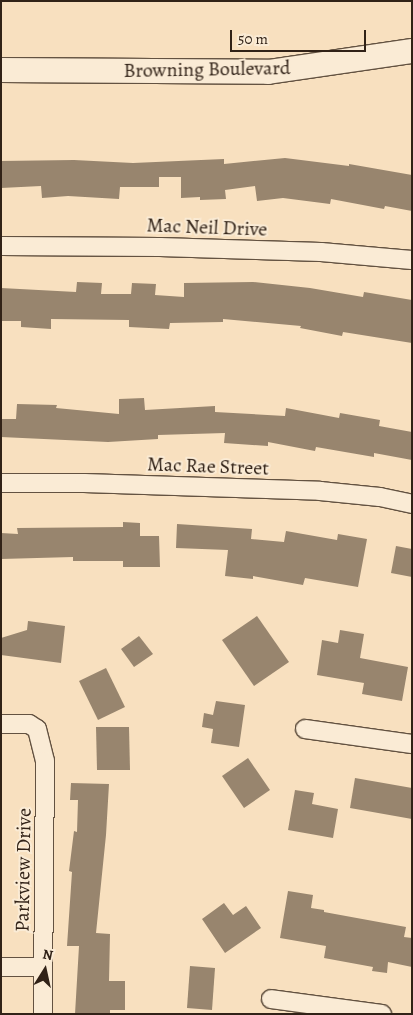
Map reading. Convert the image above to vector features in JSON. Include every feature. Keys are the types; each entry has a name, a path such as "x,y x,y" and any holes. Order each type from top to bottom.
{"street":[{"name":"Browning Boulevard","path":"1,70 268,72 412,51"},
{"name":"Mac Neil Drive","path":"1,246 217,248 321,252 412,260"},
{"name":"Mac Rae Street","path":"1,483 84,483 320,491 380,497 412,504"},
{"name":"Parkview Drive","path":"1,724 29,724 37,728 45,761 44,1014"},
{"path":"305,729 412,744"},
{"path":"1,967 43,966"},
{"path":"271,999 382,1014"}],"building":[{"path":"285,158 349,166 349,164 412,175 412,211 385,206 384,209 331,199 330,204 283,198 257,201 255,186 225,190 226,199 200,200 200,197 181,198 181,177 159,177 159,187 120,187 119,199 68,196 42,198 41,186 1,188 1,161 74,160 133,163 224,159 224,164"},
{"path":"77,282 102,283 101,294 131,294 132,283 156,284 155,295 184,297 184,283 253,282 310,288 363,297 364,292 412,300 412,343 343,332 342,336 300,328 301,326 223,319 223,322 170,323 169,329 129,327 129,320 51,319 51,329 21,327 21,321 1,321 1,288 76,292"},
{"path":"144,398 145,410 215,406 215,412 285,416 286,408 339,418 340,413 380,420 379,426 412,432 412,460 374,453 374,457 316,447 315,451 268,442 268,446 224,443 225,433 158,435 158,439 108,442 1,437 1,419 16,419 17,404 57,405 56,408 119,414 119,399"},
{"path":"123,522 140,523 140,536 159,536 160,567 123,567 123,561 73,561 73,557 1,559 1,533 18,534 17,528 123,527"},
{"path":"177,524 252,529 251,539 284,542 286,531 337,540 338,534 367,539 358,587 305,578 303,585 253,576 253,579 225,576 228,550 176,548"},
{"path":"396,546 412,549 412,577 391,573"},
{"path":"257,616 289,662 254,686 222,640"},
{"path":"28,621 65,626 61,663 1,655 1,638 27,630"},
{"path":"340,630 364,634 360,658 408,667 402,701 362,694 364,683 317,675 322,640 338,643"},
{"path":"139,636 153,654 134,667 121,649"},
{"path":"106,668 125,707 98,720 79,681"},
{"path":"216,701 245,705 239,747 211,743 213,729 202,727 204,713 213,715"},
{"path":"96,727 129,727 130,770 97,770"},
{"path":"248,758 270,790 244,808 222,776"},
{"path":"355,778 412,788 412,819 350,808"},
{"path":"71,783 109,784 96,933 110,934 109,981 125,981 125,1010 110,1010 110,1014 75,1014 79,946 67,946 72,872 69,871 74,831 77,832 78,800 70,800"},
{"path":"295,790 314,793 312,804 338,809 333,838 288,830"},
{"path":"288,891 313,895 311,908 324,910 324,912 406,927 404,937 412,938 412,967 388,962 387,973 372,971 373,967 324,958 326,946 280,938"},
{"path":"224,903 233,915 246,906 261,928 225,953 202,919"},
{"path":"190,966 215,968 212,1010 187,1008"}]}
